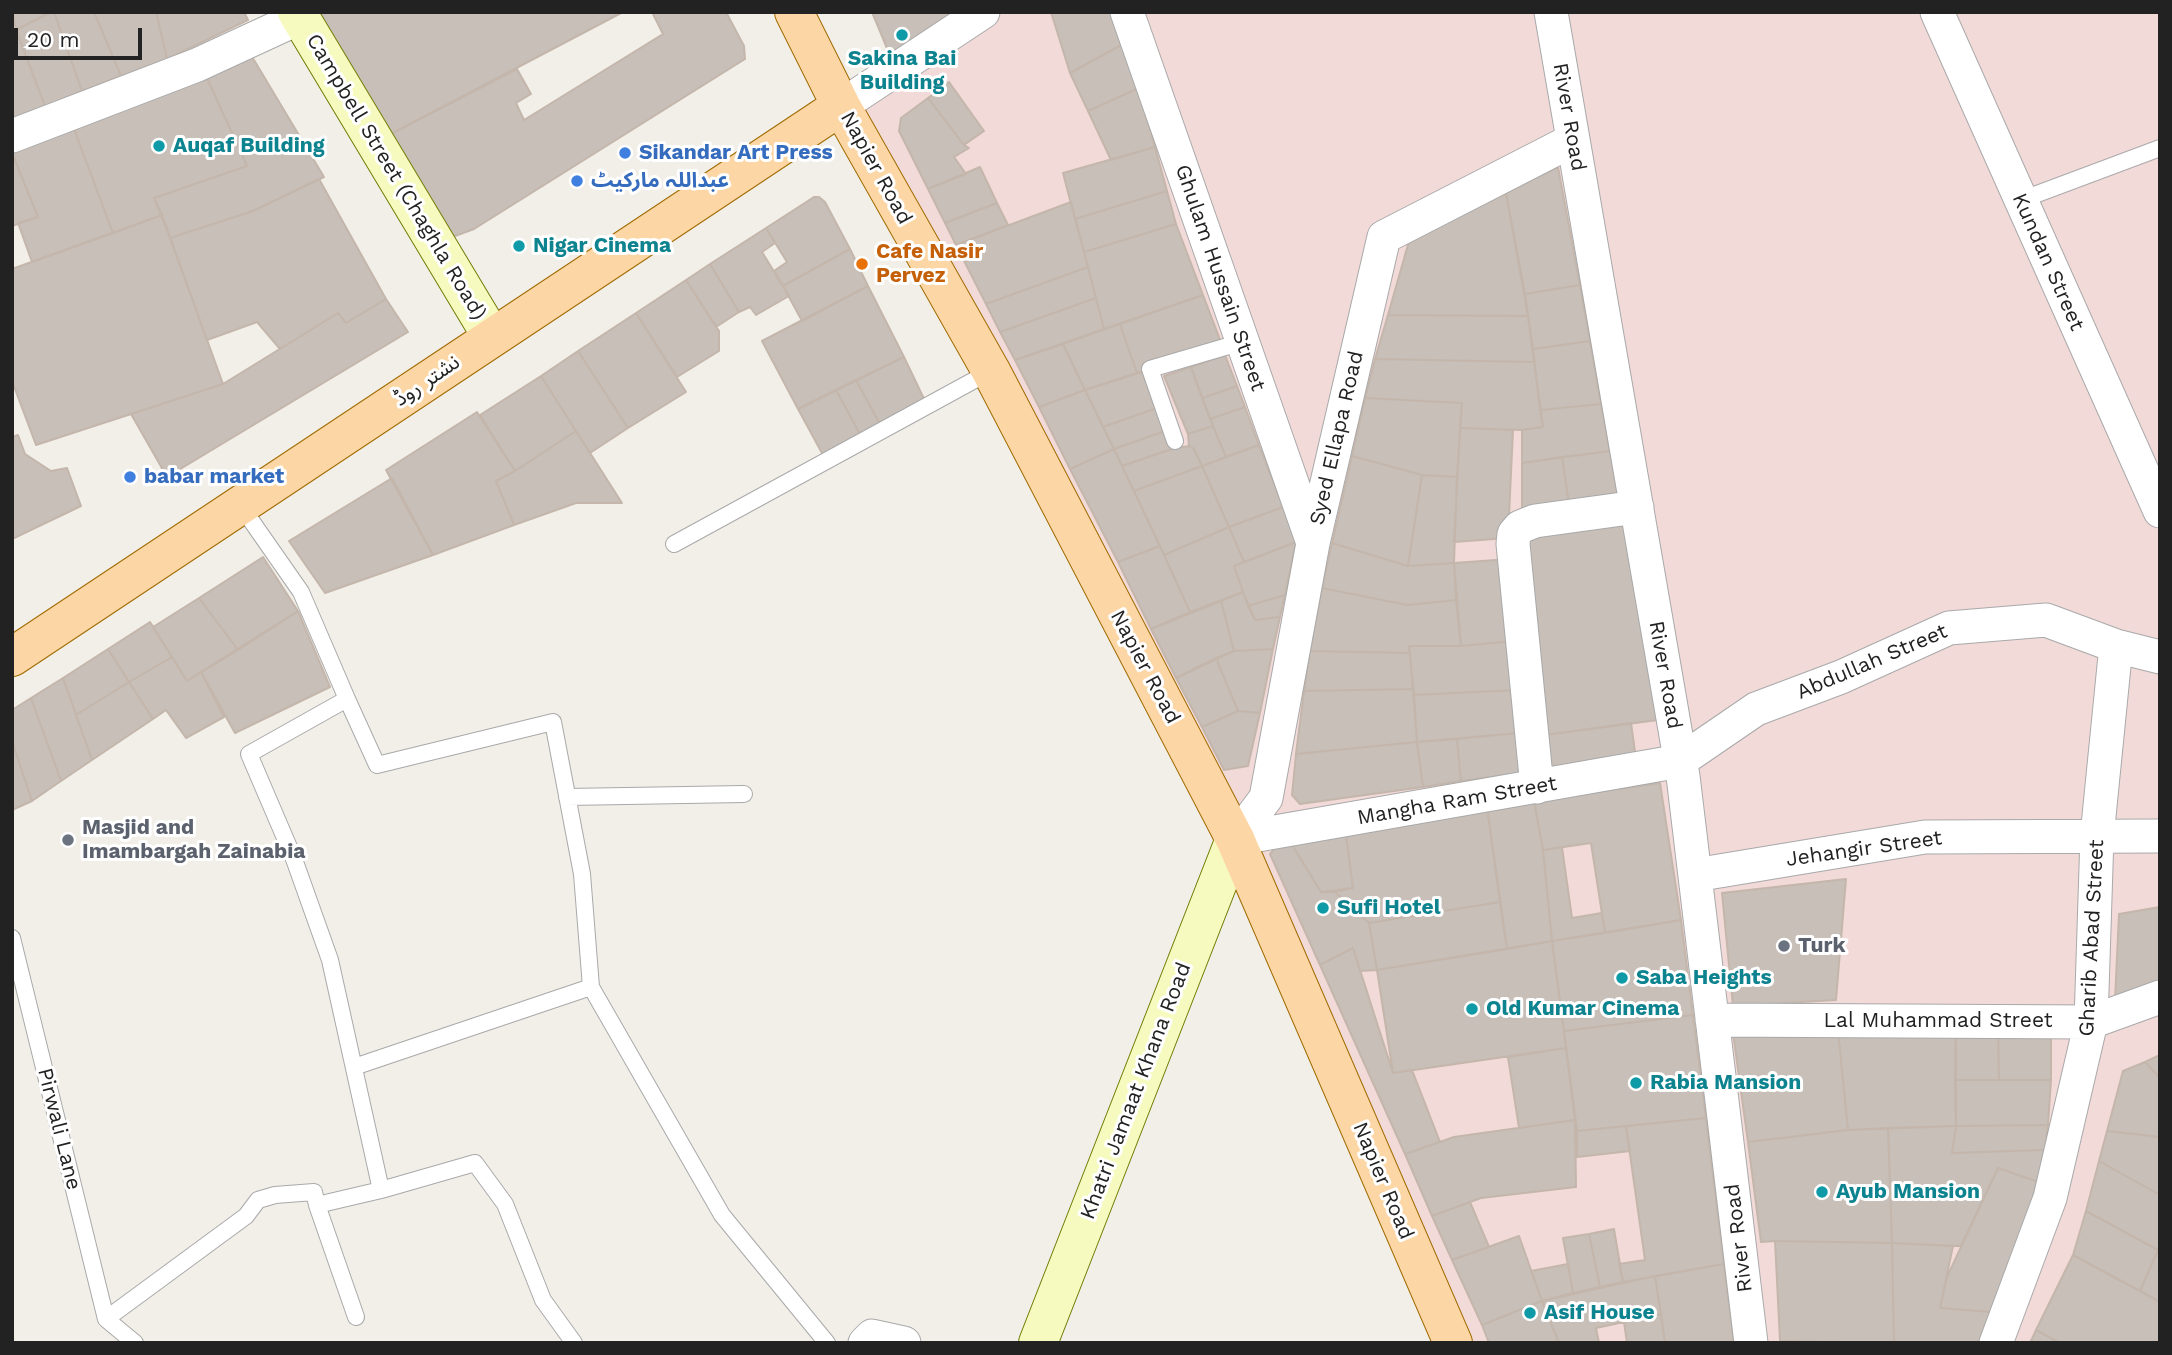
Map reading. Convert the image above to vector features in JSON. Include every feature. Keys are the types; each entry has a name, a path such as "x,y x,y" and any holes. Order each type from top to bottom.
{"main road":[{"name":"Napier Road","path":"794,12 842,106 990,371 1235,839 1453,1343"},
{"name":"نشتر روڈ","path":"13,655 842,106"}],"street":[{"path":"842,106 983,12"},
{"name":"Ghulam Hussain Street","path":"1126,12 1313,543"},
{"name":"River Road","path":"1551,12 1680,761 1752,1343"},
{"name":"Kundan Street","path":"1937,12 2160,511"},
{"path":"12,136 197,65 299,15"},
{"name":"Campbell Street (Chaghla Road)","path":"299,15 492,337"},
{"name":"Syed Ellapa Road","path":"1235,839 1266,798 1313,543 1384,237 1573,140"},
{"path":"1537,787 1514,534 1520,527 1535,521 1637,507"},
{"name":"Abdullah Street","path":"1680,761 1756,709 1842,677 1949,628 2046,620 2116,646 2160,657"},
{"name":"Gharib Abad Street","path":"1996,1343 2050,1198 2091,1022 2097,836 2116,646"},
{"name":"Mangha Ram Street","path":"1235,839 1680,761"},
{"name":"Jehangir Street","path":"1695,875 1925,837 2160,836"},
{"name":"Khatri Jamaat Khana Road","path":"1038,1343 1235,839"},
{"name":"Lal Muhammad Street","path":"1712,1020 2091,1022 2160,997"},
{"path":"865,1343 873,1336 904,1343"}],"lane":[{"path":"2021,200 2160,148"},
{"path":"1175,440 1150,369 1242,342"},
{"path":"674,544 990,371"},
{"path":"241,506 301,592 377,765 553,722 582,874 591,987 722,1215 827,1343"},
{"path":"347,699 249,754 293,859 330,960 382,1190"},
{"path":"567,797 744,794"},
{"name":"Pirwali Lane","path":"12,938 106,1319"},
{"path":"354,1066 591,987"},
{"path":"317,1205 382,1190 475,1163 505,1204 543,1300 574,1343"},
{"path":"135,1343 106,1319 246,1216 258,1199 275,1195 314,1192 356,1317"}],"shaded area":[{"path":"977,12 2160,12 2160,1343 1453,1343 1235,839 831,89"}],"building":[{"path":"12,12 51,12 16,30"},
{"path":"54,12 82,91 45,106 16,30"},
{"path":"54,12 94,12 121,76 82,91"},
{"path":"94,12 156,12 167,59 121,76"},
{"path":"156,12 244,12 248,20 167,59"},
{"path":"311,12 623,12 387,136"},
{"path":"652,12 726,12 744,46 745,59 474,229 455,236 448,234 387,136 517,69 531,94 516,103 524,120 663,34"},
{"name":"Sakina Bai Building","path":"872,12 956,12 891,58"},
{"path":"1051,12 1114,12 1125,43 1070,73"},
{"path":"16,30 45,106 12,118 12,32"},
{"path":"1125,43 1139,88 1088,111 1070,73"},
{"path":"251,55 324,177 253,211 170,238 154,198 247,166 206,76"},
{"name":"Auqaf Building","path":"206,76 247,166 154,198 162,215 113,233 73,126"},
{"path":"949,82 984,131 964,145 928,98"},
{"path":"1139,88 1155,147 1111,160 1088,111"},
{"path":"928,98 969,148 954,157 966,174 928,189 899,131 901,118"},
{"path":"73,126 113,233 32,262 18,223 38,217 12,148"},
{"path":"1155,147 1167,191 1075,219 1063,173"},
{"path":"12,153 38,217 12,226"},
{"path":"980,167 997,203 945,223 928,189"},
{"path":"1558,167 1580,285 1525,294 1506,193"},
{"path":"319,179 386,299 346,323 338,313 280,349 257,322 207,340 170,238 253,211"},
{"path":"1167,191 1176,224 1084,252 1075,219"},
{"path":"1506,193 1528,316 1388,315 1409,241"},
{"path":"814,197 825,202 850,249 783,286 774,271 787,262 766,228"},
{"path":"1071,202 1088,267 986,304 956,245"},
{"path":"997,203 1008,225 956,245 945,223"},
{"path":"162,215 223,384 36,445 12,381 12,269"},
{"path":"1176,224 1203,295 1104,329 1084,252"},
{"path":"766,228 775,243 762,252 789,296 756,315 750,307 739,312 710,264"},
{"path":"850,249 868,286 802,321 783,286"},
{"path":"710,264 739,312 716,327 686,280"},
{"path":"1088,267 1096,298 1000,332 986,304"},
{"path":"686,280 719,331 719,351 677,377 636,313"},
{"path":"1580,285 1590,341 1533,349 1525,294"},
{"path":"868,286 904,357 798,409 762,341"},
{"path":"1203,295 1222,345 1137,373 1120,324"},
{"path":"1096,298 1104,329 1015,360 1000,332"},
{"path":"386,299 408,332 167,477 131,414 223,384 338,313 346,323"},
{"path":"636,313 686,392 628,428 578,351"},
{"path":"1388,315 1528,316 1534,362 1375,359"},
{"path":"1120,324 1137,373 1085,390 1063,344"},
{"path":"1590,341 1601,404 1540,410 1533,349"},
{"path":"1063,344 1085,390 1039,407 1015,360"},
{"path":"578,351 628,428 590,453 541,376"},
{"path":"1225,355 1237,386 1202,398 1191,367"},
{"path":"904,357 926,403 881,426 856,380"},
{"path":"1375,359 1534,362 1543,427 1522,430 1460,428 1462,403 1365,398"},
{"path":"1191,367 1213,426 1188,434 1164,376"},
{"path":"1145,371 1157,408 1103,427 1085,390"},
{"path":"541,376 576,431 515,471 480,415"},
{"path":"856,380 881,426 861,436 836,390"},
{"path":"1237,386 1245,407 1210,419 1202,398"},
{"path":"836,390 861,436 823,455 798,409"},
{"path":"1085,390 1114,449 1070,469 1039,407"},
{"path":"1365,398 1462,403 1457,477 1422,475 1352,456"},
{"path":"1601,404 1610,451 1522,463 1522,430 1543,427 1540,410"},
{"path":"1245,407 1259,445 1226,457 1210,419"},
{"path":"1157,408 1165,431 1114,449 1103,427"},
{"path":"477,412 515,471 496,481 514,525 433,555 386,470"},
{"path":"1213,426 1226,457 1202,466 1194,449 1189,446 1188,434"},
{"path":"1460,428 1513,430 1508,538 1454,542"},
{"path":"576,431 622,503 576,503 514,525 496,481"},
{"path":"1165,431 1172,449 1122,466 1114,449"},
{"path":"18,435 25,454 51,471 67,468 81,506 12,539 12,437"},
{"path":"1259,445 1283,507 1229,527 1202,466"},
{"path":"1189,446 1194,449 1202,466 1134,491 1122,466"},
{"path":"1114,449 1160,546 1118,562 1070,469"},
{"path":"1610,451 1618,499 1569,505 1562,457"},
{"path":"1352,456 1422,475 1408,566 1332,543"},
{"path":"1562,457 1569,505 1522,511 1522,463"},
{"path":"1202,466 1229,527 1164,555 1134,491"},
{"path":"1422,475 1457,477 1454,563 1408,566"},
{"path":"392,478 433,555 325,593 289,541"},
{"path":"1283,507 1296,542 1244,562 1229,527"},
{"path":"1625,514 1665,719 1538,736 1519,544 1539,526"},
{"path":"1229,527 1244,562 1234,566 1243,592 1190,612 1164,555"},
{"path":"1296,542 1285,595 1248,606 1234,566"},
{"path":"1332,543 1408,566 1454,563 1456,600 1407,605 1322,588"},
{"path":"1160,546 1190,612 1151,629 1118,562"},
{"path":"263,557 298,611 238,650 199,598"},
{"path":"1510,559 1514,641 1461,646 1454,563"},
{"path":"1322,588 1407,605 1456,600 1461,646 1409,646 1410,653 1310,651"},
{"path":"1243,592 1255,620 1280,617 1273,649 1234,651 1221,601"},
{"path":"1285,595 1280,617 1255,620 1248,606"},
{"path":"199,598 238,650 187,681 153,627"},
{"path":"1221,601 1234,651 1176,678 1151,629"},
{"path":"298,611 330,687 235,733 201,672"},
{"path":"150,622 172,657 129,682 108,649"},
{"path":"1514,641 1517,690 1414,695 1409,646 1461,646"},
{"path":"108,649 129,682 76,715 63,678"},
{"path":"1273,649 1260,713 1238,711 1216,658 1234,651"},
{"path":"1310,651 1410,653 1413,689 1304,691"},
{"path":"172,657 187,681 201,672 224,717 186,738 166,710 153,719 129,682"},
{"path":"1216,658 1238,711 1202,727 1176,678"},
{"path":"63,678 92,760 61,781 31,698"},
{"path":"129,682 153,719 92,760 76,715"},
{"path":"1413,689 1417,742 1296,754 1304,691"},
{"path":"1517,690 1519,733 1417,742 1414,695"},
{"path":"31,698 61,781 32,801 12,741 12,710"},
{"path":"1238,711 1260,713 1248,766 1224,770 1202,727"},
{"path":"1631,723 1636,759 1545,776 1538,736"},
{"path":"1519,733 1521,773 1461,781 1457,739"},
{"path":"1457,739 1461,781 1423,787 1417,742"},
{"path":"12,741 32,801 12,810"},
{"path":"1417,742 1423,787 1300,804 1292,795 1296,754"},
{"path":"1660,783 1681,920 1605,933 1591,843 1543,850 1534,801"},
{"path":"1534,801 1543,850 1552,941 1507,949 1487,807"},
{"path":"1487,807 1500,902 1369,923 1335,892 1353,888 1345,827"},
{"path":"1345,827 1353,888 1321,892 1286,835"},
{"name":"Sufi Hotel","path":"1286,835 1321,892 1335,892 1369,923 1377,970 1360,971 1353,948 1320,965 1270,854"},
{"path":"1562,847 1572,918 1602,913 1605,933 1552,941 1543,850"},
{"name":"Turk","path":"1846,879 1836,1000 1733,1006 1722,893"},
{"path":"1500,902 1507,949 1377,970 1369,923"},
{"path":"2160,907 2160,982 2115,1000 2119,914"},
{"name":"Saba Heights","path":"1681,920 1693,1015 1564,1031 1552,941"},
{"name":"Old Kumar Cinema","path":"1552,941 1566,1048 1393,1073 1377,970"},
{"path":"1353,948 1393,1073 1412,1070 1440,1142 1405,1154 1320,965"},
{"name":"Rabia Mansion","path":"1693,1015 1706,1118 1577,1131 1564,1031"},
{"path":"1956,1028 1956,1126 1848,1130 1838,1030"},
{"path":"1956,1028 1998,1028 1999,1080 1955,1080"},
{"path":"1998,1028 2051,1029 2051,1080 1999,1080"},
{"path":"1838,1030 1848,1130 1748,1142 1733,1033"},
{"path":"1566,1048 1575,1120 1519,1128 1508,1057"},
{"path":"2160,1055 2160,1078 2145,1062"},
{"path":"2145,1062 2160,1078 2160,1137 2107,1131 2123,1071"},
{"path":"1955,1080 2051,1080 2048,1125 1956,1126"},
{"path":"1706,1118 1724,1264 1623,1282 1619,1264 1645,1260 1626,1126"},
{"path":"1575,1120 1576,1187 1481,1198 1432,1216 1405,1154 1454,1137"},
{"path":"2048,1125 2045,1150 1952,1153 1956,1126"},
{"path":"1626,1126 1630,1151 1577,1157 1577,1131"},
{"path":"1956,1126 1952,1153 2045,1150 2044,1184 1998,1168 1961,1246 1892,1243 1888,1128"},
{"name":"Ayub Mansion","path":"1888,1128 1892,1243 1761,1242 1748,1142"},
{"path":"2107,1131 2160,1137 2160,1195 2099,1161"},
{"path":"2099,1161 2160,1195 2158,1250 2086,1211"},
{"path":"1998,1168 2044,1184 1991,1312 1940,1308 1947,1277"},
{"path":"1470,1202 1489,1247 1452,1260 1432,1216"},
{"path":"2086,1211 2158,1250 2140,1291 2073,1255"},
{"path":"1614,1229 1623,1282 1600,1287 1589,1234"},
{"path":"1589,1234 1600,1287 1573,1293 1563,1238"},
{"path":"1519,1236 1542,1301 1482,1325 1452,1260"},
{"path":"1775,1241 1892,1243 1894,1343 1780,1341"},
{"path":"1892,1243 1953,1246 1940,1308 1991,1312 1979,1343 1894,1343"},
{"path":"2158,1250 2160,1251 2160,1302 2140,1291"},
{"path":"2073,1255 2160,1302 2160,1343 2060,1343 2036,1330"},
{"path":"1568,1264 1573,1293 1542,1301 1531,1271"},
{"path":"1724,1264 1734,1343 1665,1343 1655,1276"},
{"path":"1655,1276 1661,1314 1596,1328 1599,1343 1559,1343 1542,1301"},
{"name":"Asif House","path":"1542,1301 1559,1343 1489,1343 1482,1325"},
{"path":"1661,1314 1665,1343 1627,1343 1624,1322"},
{"path":"2036,1330 2060,1343 2030,1343"},
{"path":"1817,1342 1817,1343 1780,1343"}],"place":[{"name":"Sakina Bai Building","path":"902,35"},
{"name":"Auqaf Building","path":"159,146"},
{"name":"Sikandar Art Press","path":"625,153"},
{"name":"عبداللہ مارکیٹ","path":"577,181"},
{"name":"Nigar Cinema","path":"519,246"},
{"name":"Cafe Nasir Pervez","path":"862,264"},
{"name":"babar market","path":"130,477"},
{"name":"Masjid and Imambargah Zainabia","path":"68,840"},
{"name":"Sufi Hotel","path":"1323,908"},
{"name":"Turk","path":"1784,946"},
{"name":"Saba Heights","path":"1622,978"},
{"name":"Old Kumar Cinema","path":"1472,1009"},
{"name":"Rabia Mansion","path":"1636,1083"},
{"name":"Ayub Mansion","path":"1822,1192"},
{"name":"Asif House","path":"1530,1313"}]}
